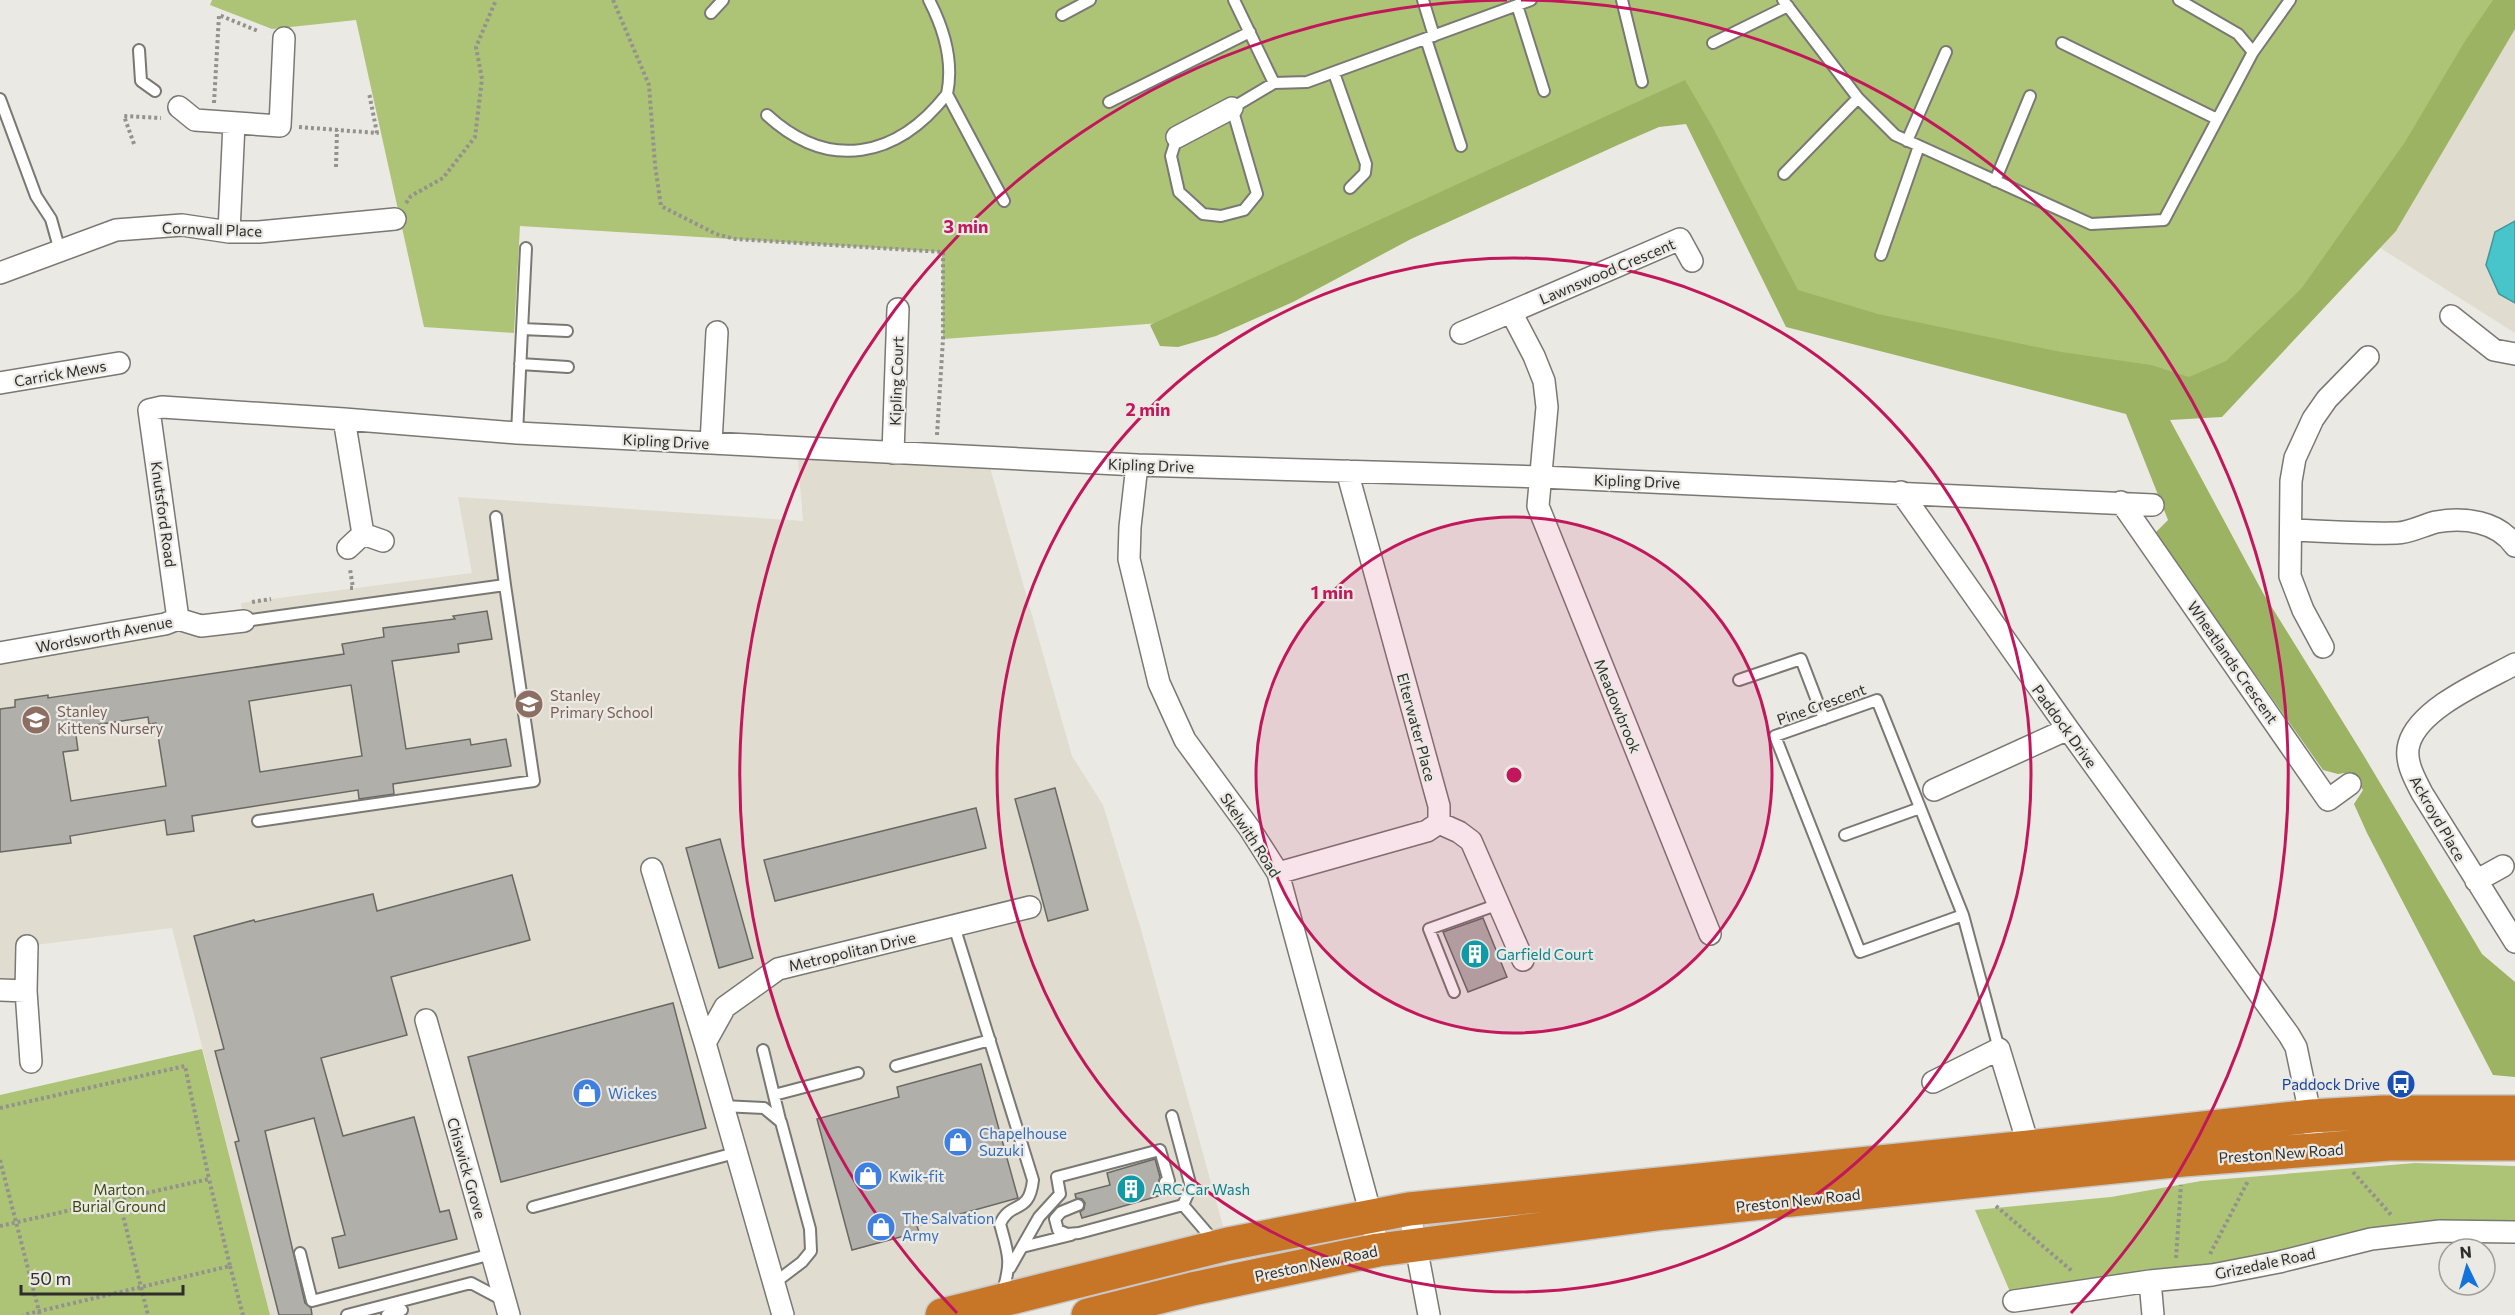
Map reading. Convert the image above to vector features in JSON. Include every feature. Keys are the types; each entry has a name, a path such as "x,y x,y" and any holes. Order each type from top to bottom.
{"highway":[{"name":"Preston New Road","path":"942,1315 1219,1247 1409,1209 2029,1147 2312,1116 2383,1112 2515,1112"},
{"name":"Preston New Road","path":"1088,1315 1192,1289 1378,1250 1665,1213 2183,1160 2389,1144 2515,1144"}],"street":[{"path":"178,107 214,121 280,126 284,38"},
{"path":"1177,136 1232,108"},
{"path":"214,121 229,232"},
{"name":"Cornwall Place","path":"0,273 116,230 182,225 229,232 259,232 395,219"},
{"name":"Lawnswood Crescent","path":"1466,325 1511,312 1680,239 1692,261"},
{"name":"Kipling Court","path":"893,453 898,309"},
{"path":"1511,312 1544,381 1547,407 1541,477"},
{"path":"2451,316 2494,350 2515,354"},
{"path":"711,443 717,332"},
{"path":"2323,647 2303,610 2290,576 2291,481 2295,458 2313,419 2327,399 2368,357"},
{"name":"Carrick Mews","path":"0,383 119,363"},
{"name":"Kipling Drive","path":"149,410 162,407 344,418 517,433 1137,465 1541,477 2153,505"},
{"name":"Knutsford Road","path":"149,410 178,619"},
{"path":"344,418 363,534"},
{"name":"Skelwith Road","path":"1137,465 1129,559 1159,683 1185,740 1250,829 1278,873 1371,1215 1378,1250"},
{"name":"Elterwater Place","path":"1347,471 1439,806 1439,823"},
{"name":"Meadowbrook","path":"1541,477 1538,506 1710,934"},
{"name":"Paddock Drive","path":"1901,492 2068,729 2289,1035 2296,1047 2312,1116 2325,1150"},
{"name":"Wheatlands Crescent","path":"2121,502 2328,801 2350,784"},
{"path":"2291,530 2400,533 2438,522 2462,520 2487,524 2508,535 2515,546"},
{"path":"363,534 383,541"},
{"path":"348,548 363,534"},
{"name":"Wordsworth Avenue","path":"0,653 165,624 178,619 201,626 242,612"},
{"name":"Ackroyd Place","path":"2515,663 2444,704 2420,724 2408,745 2410,768 2422,793 2515,942"},
{"path":"1934,790 2068,729"},
{"path":"1278,873 1427,831 1439,823 1459,832 1471,841 1522,960"},
{"path":"2475,881 2503,866"},
{"path":"652,869 705,1043 783,1315"},
{"name":"Metropolitan Drive","path":"705,1043 725,1007 778,969 1030,907"},
{"path":"27,946 26,991 31,1062"},
{"path":"0,990 26,991"},
{"name":"Chiswick Grove","path":"426,1020 507,1308"},
{"path":"1933,1082 1999,1050 2029,1147"},
{"path":"1409,1209 1430,1315"},
{"name":"Grizedale Road","path":"2014,1301 2197,1276 2279,1262 2371,1239 2440,1232 2515,1232"},
{"path":"2150,1281 2153,1315"}],"lane":[{"path":"711,13 723,0"},
{"path":"767,115 796,137 823,148 850,152 875,147 900,138 917,126 947,94 950,79 949,61 939,17 928,0"},
{"path":"1062,15 1090,0"},
{"path":"1234,0 1274,83"},
{"path":"1422,0 1430,38 1461,146"},
{"path":"1622,0 1642,82"},
{"path":"2179,0 2238,34 2253,52"},
{"path":"1713,43 1785,3 1858,98 1895,135 2091,224 2164,220 2253,52 2290,0"},
{"path":"1177,136 1170,156 1179,192 1203,214 1221,216 1244,210 1257,194 1232,108 1274,83 1307,82 1522,2 1544,92"},
{"path":"1109,102 1250,32"},
{"path":"2062,43 2217,119"},
{"path":"139,50 141,81 155,91"},
{"path":"1907,141 1946,52"},
{"path":"1334,73 1366,164 1365,173 1350,188"},
{"path":"947,94 1004,201"},
{"path":"1995,180 2030,96"},
{"path":"1784,174 1858,98"},
{"path":"0,99 36,196 51,219 60,251"},
{"path":"1881,255 1919,146"},
{"path":"517,433 526,248"},
{"path":"522,329 567,331"},
{"path":"520,364 568,367"},
{"path":"258,821 534,781 496,517"},
{"path":"242,612 505,585"},
{"path":"1739,680 1801,658 1824,719"},
{"name":"Pine Crescent","path":"1963,915 1860,952 1775,736 1877,700 1963,915 1999,1050"},
{"path":"1845,835 1920,808"},
{"path":"1454,992 1429,929 1499,904"},
{"path":"954,926 1032,1180 1031,1195 1025,1203 1005,1213 1000,1224 1008,1247 1010,1268"},
{"path":"896,1066 990,1040"},
{"path":"763,1050 810,1229 811,1251 802,1262 773,1284"},
{"path":"774,1095 858,1073"},
{"path":"722,1106 764,1108 781,1122"},
{"path":"1172,1116 1191,1187 1183,1205"},
{"path":"1000,1300 1010,1268 1039,1217 1060,1194 1057,1177 1160,1150 1169,1181 1165,1182"},
{"path":"533,1207 735,1153"},
{"path":"1078,1205 1061,1212 1055,1219 1058,1230 1067,1234 1079,1233"},
{"path":"1022,1247 1183,1205"},
{"path":"1183,1205 1219,1247"},
{"path":"300,1253 312,1301 492,1254"},
{"path":"387,1315 471,1283 507,1308"},
{"path":"347,1315 402,1309"}],"path":[{"path":"395,219 411,196 443,178 475,137 482,79 476,47 496,0"},
{"path":"613,0 649,85 655,165 661,206 716,234 735,239 943,252 943,339 936,455"},
{"path":"134,144 124,116 214,121 219,15 258,31"},
{"path":"280,126 377,133 369,93"},
{"path":"336,167 337,130"},
{"path":"342,590 353,588 348,548"},
{"path":"242,612 274,598"},
{"path":"0,1108 185,1066 209,1179 243,1315"},
{"path":"2325,1150 2408,1234"},
{"path":"2197,1276 2263,1154"},
{"path":"0,1160 39,1313"},
{"path":"2175,1278 2183,1160"},
{"path":"0,1226 209,1179"},
{"path":"1969,1183 2093,1289"},
{"path":"119,1200 148,1315"},
{"path":"23,1315 230,1266"}],"shaded area":[{"path":"2515,10 2515,333 2374,244"},
{"path":"797,448 987,457 1072,756 1103,805 1140,926 1228,1244 942,1315 270,1315 172,928 27,946 26,991 0,990 0,653 244,621 241,603 472,573 458,497 803,521"}],"green space":[{"path":"212,0 2515,0 2515,10 2391,227 2199,399 1786,316 1680,95 1188,321 943,339 942,252 520,226 514,333 424,327 356,20 272,29 210,5"},
{"path":"2493,0 2515,0 2515,29 2396,231 2222,417 2170,420 2263,593 2364,756 2482,954 2515,982 2515,1077 2493,1075 2367,833 2354,804 2363,790 2351,772 2338,774 2323,770 2155,533 2168,520 2126,414 1786,327 1686,124 1659,127 1620,144 1411,239 1293,302 1216,336 1178,347 1160,346 1150,325 1685,80 1713,128 1798,290 1878,314 2061,352 2151,365 2189,377 2226,361 2301,289 2405,142 2465,41"},
{"name":"Marton Burial Ground","path":"202,1049 270,1315 0,1315 0,1095"},
{"path":"2415,1163 2515,1166 2515,1232 2440,1231 2014,1301 1975,1210 2111,1197 2201,1181"}],"water":[{"path":"2515,221 2515,303 2499,294 2486,265 2495,232"}],"building":[{"path":"487,611 492,639 458,644 459,652 392,661 406,749 470,739 471,745 506,739 511,766 393,784 394,794 359,799 358,790 192,816 194,831 167,835 165,820 70,836 71,843 0,852 0,709 15,707 15,700 48,695 48,698 344,654 342,644 384,637 383,628 455,619 453,616","holes":["351,685 362,756 260,772 249,701","148,717 149,724 156,723 166,786 71,801 63,752 78,750 75,728"]},
{"path":"1055,788 1088,910 1048,921 1015,799"},
{"path":"976,808 986,848 775,901 764,860"},
{"path":"720,839 753,958 719,968 686,848"},
{"path":"512,875 530,940 391,977 407,1035 321,1058 343,1136 414,1117 440,1212 449,1210 457,1239 339,1268 332,1238 345,1235 314,1118 265,1131 305,1303 311,1308 312,1315 279,1315 235,1142 239,1141 215,1051 224,1049 194,936 254,920 255,922 373,894 377,911"},
{"name":"Garfield Court","path":"1483,918 1507,977 1468,992 1443,932"},
{"name":"Wickes","path":"673,1003 706,1128 501,1182 468,1057"},
{"path":"981,1064 1018,1198 917,1226 919,1232 852,1250 817,1119 899,1097 897,1087"},
{"name":"ARC Car Wash","path":"1155,1159 1160,1177 1158,1184 1162,1189 1168,1189 1169,1193 1082,1218 1080,1212 1084,1209 1085,1203 1082,1199 1076,1198 1075,1194 1110,1185 1107,1173"}],"place":[{"name":"Stanley Primary School","path":"529,704"},
{"name":"Stanley Kittens Nursery","path":"36,720"},
{"name":"Garfield Court","path":"1475,954"},
{"name":"Paddock Drive","path":"2401,1084"},
{"name":"Wickes","path":"587,1093"},
{"name":"Chapelhouse Suzuki","path":"958,1142"},
{"name":"Kwik-fit","path":"868,1176"},
{"name":"ARC Car Wash","path":"1131,1189"},
{"name":"The Salvation Army","path":"881,1227"}]}
